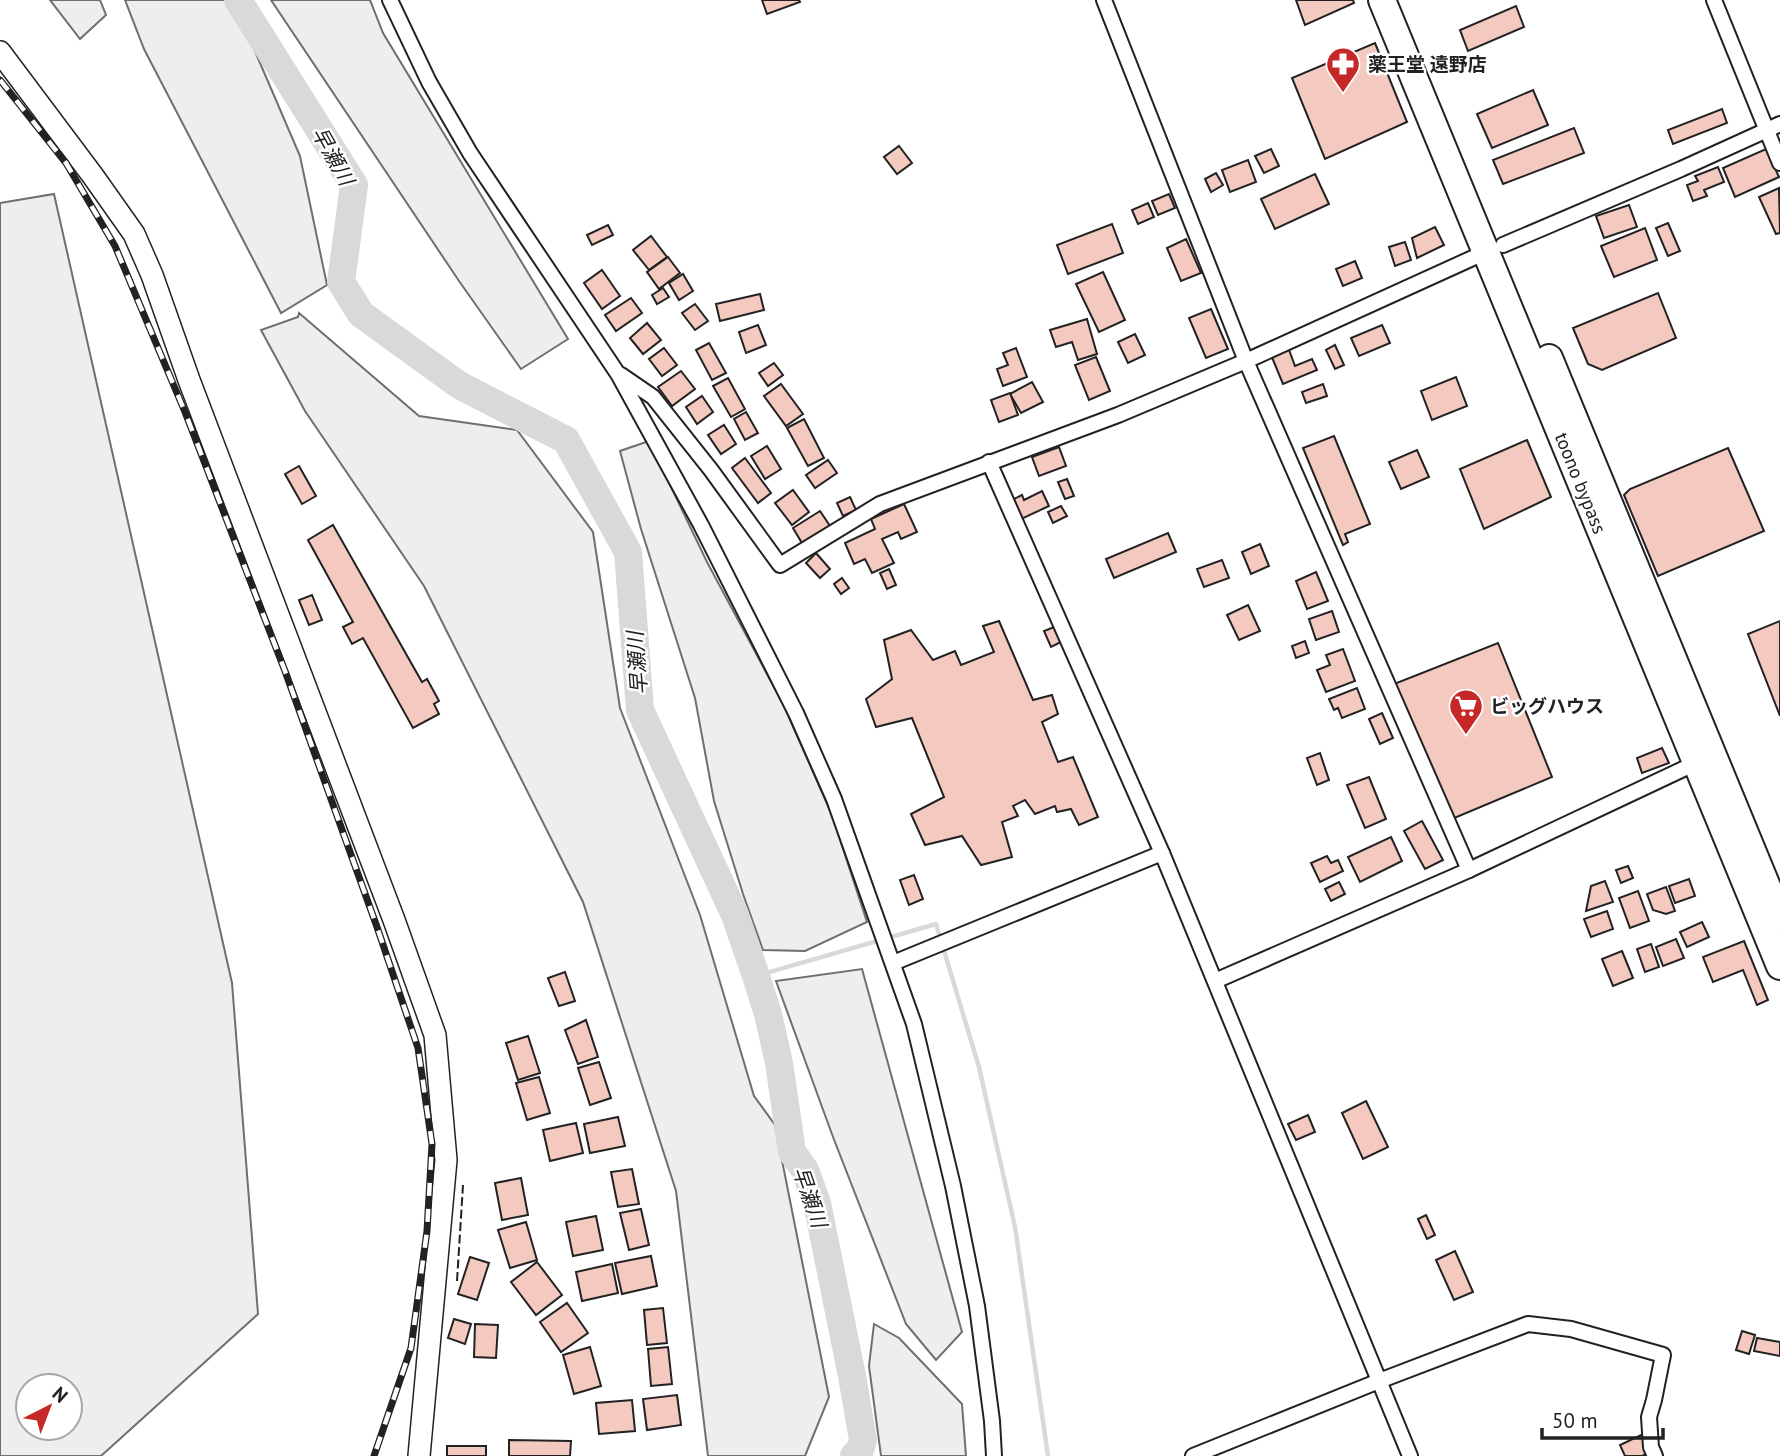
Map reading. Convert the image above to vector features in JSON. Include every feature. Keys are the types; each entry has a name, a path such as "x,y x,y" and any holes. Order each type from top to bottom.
{"highway":[{"name":"toono bypass","path":"1382,0 1494,249 1780,918"},
{"name":"toono bypass","path":"1402,0 1494,249 1696,764 1780,967"}],"street":[{"path":"390,0 429,82 470,153 618,373 701,525 796,713 834,799 914,1024 953,1186 976,1306 995,1456"},
{"path":"1104,0 1246,361 1469,870"},
{"path":"1714,0 1773,126 1780,163"},
{"path":"0,52 134,234 152,275 435,1035 446,1160 419,1456"},
{"path":"618,373 653,397 711,470 780,565 880,504 1118,415 1246,361 1773,126"},
{"path":"989,462 1162,853 1410,1456"},
{"path":"1214,981 1469,870 1696,764"},
{"path":"893,963 1162,853"},
{"path":"1193,1456 1528,1324 1571,1329 1663,1355 1649,1417 1651,1447 1655,1456"}],"shaded area":[{"path":"50,0 100,0 106,15 80,39"},
{"path":"125,0 233,0 300,156 327,285 281,313 144,49"},
{"path":"271,0 370,0 383,33 568,339 521,369"},
{"path":"54,194 232,983 258,1314 101,1456 0,1456 0,203"},
{"path":"299,313 419,416 517,430 593,532 620,708 700,915 754,1096 775,1125 829,1397 805,1456 708,1456 676,1191 583,902 424,586 305,411 261,330 298,317"},
{"path":"649,441 707,562 783,704 832,815 867,922 805,951 763,950 714,801 695,698 641,529 620,451"},
{"path":"862,969 962,1332 936,1360 906,1324 776,981"},
{"path":"874,1324 899,1338 962,1404 966,1456 881,1456 869,1366"}],"building":[{"path":"762,0 799,0 800,2 767,14"},
{"path":"1296,0 1353,0 1354,3 1305,25"},
{"path":"1516,6 1524,27 1468,51 1460,30"},
{"path":"1375,43 1407,122 1325,159 1292,78"},
{"path":"1533,90 1548,125 1492,148 1477,114"},
{"path":"1722,109 1727,123 1673,144 1668,130"},
{"path":"1574,128 1584,153 1503,184 1493,160"},
{"path":"899,146 912,163 897,174 884,157"},
{"path":"1271,149 1279,166 1264,173 1255,156"},
{"path":"1766,149 1779,177 1735,197 1723,168"},
{"path":"1248,160 1256,182 1230,192 1222,170"},
{"path":"1718,167 1724,182 1704,190 1707,196 1693,201 1687,185 1698,181 1695,176"},
{"path":"1216,173 1223,185 1211,192 1205,179"},
{"path":"1315,174 1329,204 1275,229 1261,199"},
{"path":"1779,188 1780,233 1776,234 1759,197"},
{"path":"1169,194 1175,208 1158,215 1152,201"},
{"path":"1148,203 1154,217 1138,224 1132,210"},
{"path":"1629,205 1637,227 1604,238 1596,216"},
{"path":"1668,223 1680,251 1668,256 1656,228"},
{"path":"1112,224 1123,253 1068,274 1057,245"},
{"path":"608,225 613,235 592,245 587,235"},
{"path":"1435,227 1444,245 1417,258 1412,238"},
{"path":"1645,228 1657,260 1614,277 1601,246"},
{"path":"651,236 667,257 649,270 633,250"},
{"path":"1186,239 1201,273 1181,281 1167,248"},
{"path":"1405,242 1411,260 1395,266 1389,247"},
{"path":"668,257 680,273 659,289 647,272"},
{"path":"1355,261 1362,278 1343,286 1336,269"},
{"path":"602,270 620,296 602,309 584,283"},
{"path":"1103,272 1125,320 1099,332 1076,284"},
{"path":"683,274 693,291 679,300 669,283"},
{"path":"663,288 669,297 657,304 652,295"},
{"path":"1658,293 1676,338 1602,370 1588,364 1573,328"},
{"path":"760,294 764,310 720,321 716,304"},
{"path":"631,298 642,313 616,331 605,315"},
{"path":"695,304 708,321 695,330 682,313"},
{"path":"1211,309 1228,349 1206,358 1189,318"},
{"path":"1087,319 1097,354 1078,360 1072,342 1056,347 1050,330"},
{"path":"647,323 661,340 643,354 630,338"},
{"path":"758,325 766,345 746,353 739,332"},
{"path":"1382,325 1390,343 1359,356 1351,338"},
{"path":"1135,334 1145,355 1128,363 1118,342"},
{"path":"709,343 726,373 712,380 696,350"},
{"path":"1335,345 1344,365 1335,369 1326,350"},
{"path":"1288,347 1295,366 1312,359 1317,370 1283,384 1271,355"},
{"path":"664,348 677,365 662,376 649,359"},
{"path":"1016,348 1027,377 1003,386 997,369 1008,365 1003,353"},
{"path":"1096,357 1110,391 1089,400 1075,365"},
{"path":"774,363 783,375 768,386 759,373"},
{"path":"681,371 695,389 672,406 658,387"},
{"path":"1456,377 1467,406 1432,420 1421,391"},
{"path":"728,378 745,409 731,417 713,386"},
{"path":"1032,382 1043,402 1021,413 1010,394"},
{"path":"781,384 803,414 786,426 764,396"},
{"path":"1323,384 1327,396 1306,403 1302,392"},
{"path":"1010,393 1018,415 999,422 991,400"},
{"path":"702,396 713,412 697,424 686,407"},
{"path":"746,412 758,433 745,440 734,419"},
{"path":"804,419 824,458 808,466 787,428"},
{"path":"724,425 736,444 721,454 708,435"},
{"path":"1334,436 1370,524 1345,534 1348,542 1343,545 1303,448"},
{"path":"1527,440 1551,497 1484,529 1460,469"},
{"path":"767,446 781,469 765,479 751,456"},
{"path":"1059,447 1066,466 1039,476 1032,457"},
{"path":"1728,448 1764,531 1658,576 1624,495 1630,489"},
{"path":"1417,450 1429,477 1401,489 1389,462"},
{"path":"745,458 771,493 758,503 732,468"},
{"path":"828,460 837,473 815,488 806,475"},
{"path":"299,466 316,496 302,504 285,474"},
{"path":"1067,479 1074,496 1065,499 1058,482"},
{"path":"793,490 809,512 792,525 775,503"},
{"path":"1042,491 1049,506 1017,521 1008,502 1022,495 1024,500"},
{"path":"850,497 856,510 843,516 837,503"},
{"path":"904,504 917,532 901,539 898,532 882,539 894,563 872,573 865,559 854,564 845,543 875,529 871,519"},
{"path":"1061,506 1067,516 1053,523 1048,512"},
{"path":"820,511 830,526 802,543 793,528"},
{"path":"333,525 422,682 427,679 439,701 434,704 439,714 413,728 363,638 352,644 343,627 353,622 308,540"},
{"path":"1168,533 1176,552 1114,578 1106,559"},
{"path":"1260,544 1269,566 1251,574 1242,552"},
{"path":"816,553 830,569 820,578 806,563"},
{"path":"1222,560 1229,578 1204,587 1197,569"},
{"path":"889,569 896,585 887,589 880,573"},
{"path":"1316,572 1328,601 1307,609 1296,581"},
{"path":"842,578 849,588 841,594 834,584"},
{"path":"312,595 322,620 309,625 299,600"},
{"path":"1248,605 1260,631 1239,640 1227,615"},
{"path":"1332,611 1339,632 1316,640 1309,619"},
{"path":"999,621 1033,700 1052,695 1058,714 1042,722 1058,762 1073,757 1098,817 1079,825 1071,809 1057,812 1055,806 1035,814 1025,800 1013,806 1018,816 1002,822 1012,857 981,865 962,836 925,845 911,814 944,797 912,718 876,727 866,699 892,679 884,640 911,630 933,660 955,651 961,665 994,652 983,626"},
{"path":"1780,621 1780,716 1748,634"},
{"path":"1054,627 1061,642 1051,647 1044,631"},
{"path":"1305,641 1309,653 1296,658 1292,646"},
{"path":"1498,643 1552,777 1452,819 1394,684"},
{"path":"1343,649 1355,681 1326,692 1317,670 1330,665 1326,655"},
{"path":"1357,688 1365,709 1342,718 1338,708 1334,710 1329,699"},
{"path":"1382,713 1393,738 1380,744 1369,719"},
{"path":"1662,748 1669,763 1642,773 1637,758"},
{"path":"1320,753 1329,780 1317,785 1307,758"},
{"path":"1369,777 1386,819 1365,828 1347,785"},
{"path":"1422,821 1443,860 1425,869 1404,831"},
{"path":"1391,837 1402,861 1360,882 1348,857"},
{"path":"1327,856 1331,863 1338,860 1343,871 1320,882 1311,863"},
{"path":"1628,866 1633,878 1621,883 1616,870"},
{"path":"914,875 923,899 909,905 900,880"},
{"path":"1689,879 1695,896 1675,903 1669,886"},
{"path":"1605,881 1613,902 1586,911 1591,886"},
{"path":"1339,882 1345,894 1331,901 1325,889"},
{"path":"1666,887 1675,911 1666,914 1653,910 1647,894"},
{"path":"1638,891 1649,921 1630,928 1619,898"},
{"path":"1607,911 1613,929 1591,937 1584,919"},
{"path":"1702,922 1709,937 1687,947 1680,932"},
{"path":"1676,939 1684,958 1663,966 1656,947"},
{"path":"1744,941 1768,1000 1757,1005 1743,970 1713,982 1703,957"},
{"path":"1651,944 1659,967 1645,972 1637,949"},
{"path":"1622,951 1633,978 1613,986 1602,959"},
{"path":"565,972 575,1001 559,1006 548,978"},
{"path":"586,1020 598,1057 578,1064 565,1030"},
{"path":"528,1036 540,1073 518,1080 506,1043"},
{"path":"599,1062 611,1098 590,1105 578,1068"},
{"path":"539,1077 550,1113 527,1120 516,1083"},
{"path":"1366,1101 1388,1147 1363,1159 1342,1113"},
{"path":"1308,1115 1315,1132 1296,1140 1288,1124"},
{"path":"618,1117 625,1146 590,1153 584,1124"},
{"path":"576,1123 583,1153 550,1161 543,1130"},
{"path":"632,1169 639,1204 618,1207 611,1172"},
{"path":"521,1178 528,1215 502,1220 495,1183"},
{"path":"641,1209 649,1245 629,1250 620,1213"},
{"path":"1426,1215 1435,1235 1427,1239 1418,1219"},
{"path":"596,1216 603,1250 573,1256 566,1222"},
{"path":"526,1222 537,1260 510,1268 498,1230"},
{"path":"1455,1251 1473,1292 1454,1300 1436,1260"},
{"path":"651,1256 657,1286 622,1294 615,1263"},
{"path":"470,1257 489,1263 477,1300 458,1294"},
{"path":"537,1262 562,1295 536,1315 511,1282"},
{"path":"612,1264 618,1293 582,1301 576,1272"},
{"path":"567,1303 588,1333 561,1352 540,1322"},
{"path":"663,1308 667,1343 647,1345 644,1310"},
{"path":"454,1319 471,1324 465,1344 448,1338"},
{"path":"475,1324 498,1325 496,1358 474,1357"},
{"path":"1742,1331 1755,1335 1749,1354 1736,1350"},
{"path":"1757,1338 1780,1342 1780,1356 1754,1351"},
{"path":"590,1347 601,1386 574,1394 563,1355"},
{"path":"668,1347 672,1384 651,1386 648,1349"},
{"path":"677,1395 681,1425 647,1430 643,1399"},
{"path":"632,1400 635,1431 599,1434 596,1403"},
{"path":"1641,1435 1649,1453 1642,1456 1625,1456 1620,1445"},
{"path":"509,1440 571,1441 570,1456 509,1456"},
{"path":"447,1446 486,1446 486,1456 447,1456"}],"waterway":[{"name":"早瀬川","path":"238,0 354,185 341,282 361,314 459,385 566,440 628,552 640,710 735,915 768,1014 779,1063 792,1152 805,1170 817,1203 852,1376 863,1440 860,1450 854,1456"},
{"path":"756,976 936,924 979,1067 1015,1227 1048,1456"}],"railway":[{"path":"0,80 66,163 115,246 185,412 285,671 418,1048 432,1144 427,1231 411,1348 374,1456"}],"fence":[{"path":"457,1281 463,1185"}],"place":[{"name":"薬王堂 遠野店","path":"1343,94"},
{"name":"ビッグハウス","path":"1466,736"}]}
